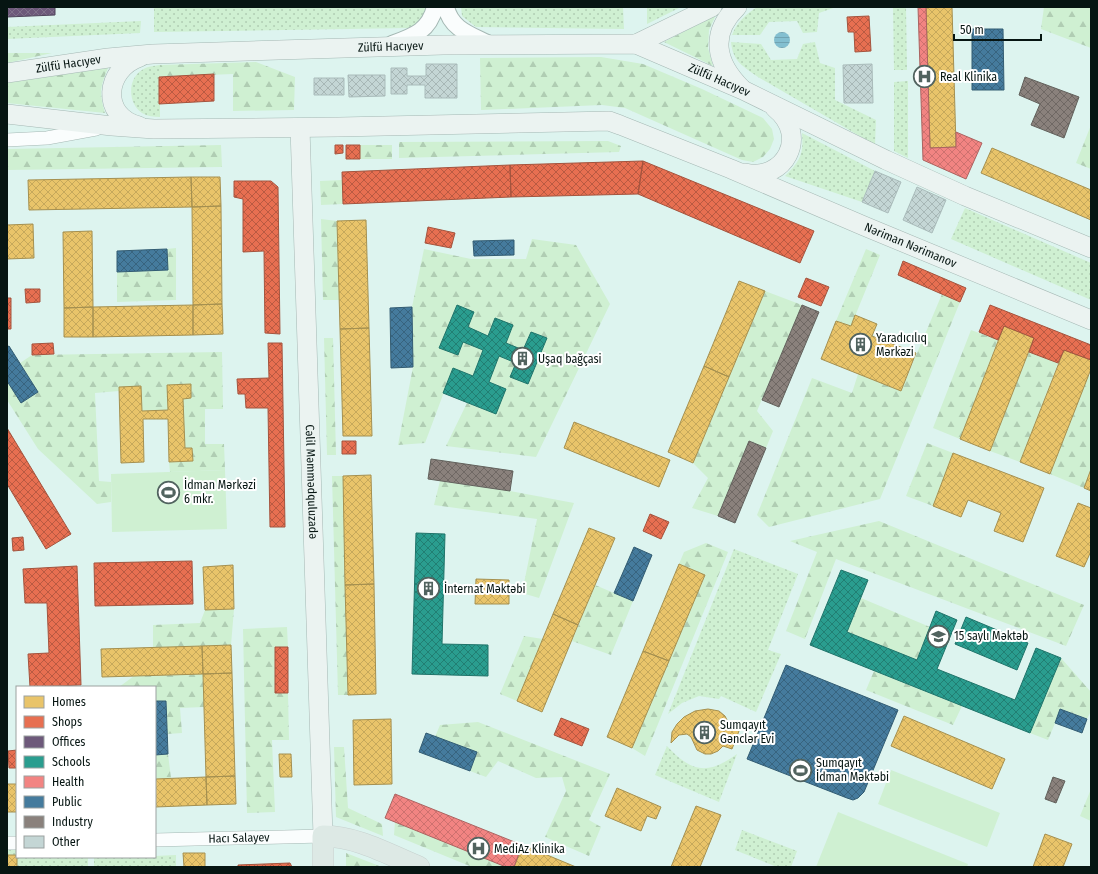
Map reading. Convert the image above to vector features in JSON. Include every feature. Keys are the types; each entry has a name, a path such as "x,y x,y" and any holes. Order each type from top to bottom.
{"main road":[{"path":"636,44 712,7"},
{"path":"737,7 724,22 719,40 719,51 726,70 743,90"},
{"name":"Zülfü Hacıyev","path":"7,73 108,58 149,54 385,47 636,44 743,90 764,101"},
{"path":"149,54 126,64 118,72 112,88 112,100 116,110 121,116 136,125 154,129"},
{"path":"7,114 112,126 154,129 494,125 602,121 620,125 731,169 747,174 757,175 768,172 786,158 792,141 789,125 784,116 764,101"},
{"path":"764,101 965,196 1091,248"},
{"name":"Cəlil Məmmədquluzadə","path":"300,128 322,836"},
{"name":"Nəriman Nərimanov","path":"731,169 1091,320"},
{"path":"323,867 322,836 336,836 349,839 419,867"}],"street":[{"path":"385,47 411,38 422,30 433,16 435,7"},
{"path":"446,7 451,21 459,29 491,45"},
{"path":"7,140 47,138 112,126"},
{"name":"Hacı Salayev","path":"156,840 322,836"}],"green space":[{"path":"154,7 426,8 421,21 409,28 154,32"},
{"path":"461,7 623,7 624,29 476,27 462,16"},
{"path":"647,7 681,7 647,24"},
{"path":"757,7 836,7 819,13 817,32 803,33 797,21 769,22 760,35 732,35 736,26 742,19"},
{"path":"893,7 906,7 907,70 894,70"},
{"path":"1044,7 1091,7 1091,48 1041,29"},
{"path":"716,15 709,30 708,48 713,66 664,42"},
{"path":"141,21 140,33 7,39 7,27"},
{"path":"731,42 761,44 771,60 797,59 803,44 815,42 820,63 835,68 835,100 876,120 875,145 748,70 736,59"},
{"path":"7,53 52,53 7,63"},
{"path":"601,57 643,64 702,89 763,118 772,129 774,139 770,149 763,157 753,162 742,160 625,108 602,105 481,110 480,58"},
{"path":"256,62 295,77 294,110 233,111 233,74 159,77 160,65"},
{"path":"160,65 160,117 148,116 137,109 134,104 131,92 132,85 137,74 142,70 151,66"},
{"path":"109,66 101,89 105,113 7,103 7,82"},
{"path":"908,81 908,158 894,151 894,82"},
{"path":"1091,125 1091,169 1076,163"},
{"path":"802,133 875,171 862,202 785,176 800,157"},
{"path":"608,141 621,146 619,152 399,158 399,142"},
{"path":"221,145 222,167 7,170 7,149"},
{"path":"360,145 392,145 392,159 360,159"},
{"path":"342,180 343,204 321,205 320,181"},
{"path":"965,208 1091,263 1091,300 951,239"},
{"path":"321,219 337,221 339,300 323,300"},
{"path":"532,239 576,245 610,304 536,457 446,446 467,403 496,414 506,389 489,382 499,356 516,363 510,377 528,384 547,338 531,332 523,350 506,343 495,318 488,336 468,327 474,312 457,305 440,348 458,355 463,342 483,350 473,376 453,368 425,443 398,445 413,367 412,307 424,249 471,259 526,259"},
{"path":"176,248 176,300 117,302 117,272 167,270 167,249"},
{"path":"866,249 880,255 851,326 836,321"},
{"path":"765,291 802,305 757,411 773,431 766,448 749,441 718,516 692,508 708,478 693,463"},
{"path":"942,294 960,302 880,499 769,527 757,515 812,378 852,393 858,374 901,391"},
{"path":"971,330 998,340 960,439 933,428"},
{"path":"324,338 333,338 336,455 327,455"},
{"path":"222,352 223,409 205,409 205,444 224,444 225,470 170,472 169,462 193,461 192,448 185,448 183,399 191,398 191,384 168,410 142,411 141,386 119,391 95,393 99,481 111,482 111,502 97,504 38,449 7,400 7,381 21,403 38,392 20,363 32,355"},
{"path":"1029,352 1058,363 1020,462 990,451"},
{"path":"1088,376 1091,377 1091,469 1084,488 1050,474"},
{"path":"927,443 953,453 933,506 906,496"},
{"name":"İdman Mәrkәzi 6 mkr.","path":"225,470 227,529 112,532 111,474"},
{"path":"332,476 343,476 348,695 338,695"},
{"path":"440,481 510,491 574,503 539,598 522,593 537,519 434,505"},
{"path":"879,521 1084,605 1066,646 836,559 805,639 786,631 817,552 790,541"},
{"path":"706,543 728,552 645,756 632,748 705,575 679,564 684,552"},
{"path":"734,549 798,574 768,650 781,654 756,712 721,696 719,699 699,696 682,703 668,714"},
{"path":"595,585 633,601 611,655 572,641"},
{"path":"861,598 930,627 917,660 847,632"},
{"path":"234,609 231,645 153,648 153,625 200,623 205,610"},
{"path":"287,627 288,647 275,647 275,692 288,693 289,740 272,740 275,812 247,813 243,629"},
{"path":"524,636 543,639 517,701 500,694"},
{"path":"1061,658 1091,692 1091,711 1087,719 1061,709 1048,740 1030,733"},
{"path":"874,671 962,706 953,725 866,690"},
{"path":"203,674 204,707 180,708 182,733 167,734 166,701 156,701 156,686 120,686 134,676"},
{"path":"478,722 610,774 589,820 601,827 589,856 545,837 566,791 562,777 536,778 498,761 486,777 470,771 477,752 435,737 440,725"},
{"path":"667,746 684,762 700,768 709,768 717,765 727,761 737,754 719,802 655,775"},
{"path":"334,747 344,747 348,808 382,824 383,836 336,817"},
{"path":"168,754 171,778 156,779 156,755"},
{"path":"891,770 1000,813 987,847 878,804"},
{"path":"1091,789 1091,821 1080,816"},
{"path":"838,812 968,864 967,867 816,867"},
{"path":"395,822 506,867 472,867 394,835"},
{"path":"742,830 797,851 791,867 777,867 735,850"},
{"path":"7,850 16,850 16,858 88,858 88,867 7,867"},
{"path":"346,853 382,867 346,867"},
{"path":"176,855 176,867 94,867 94,858 156,858 156,856"}],"water":[{"path":"779,32 785,32 790,37 788,46 785,48 779,48 774,43 774,37"}],"building: Homes":[{"path":"926,7 952,7 956,147 930,148"},
{"path":"992,148 1091,190 1091,220 981,173"},
{"path":"191,177 220,177 221,206 192,207"},
{"path":"191,177 192,207 29,210 28,180"},
{"path":"221,206 222,304 193,305 192,207"},
{"path":"366,220 369,328 340,329 337,221"},
{"path":"33,224 34,258 7,259 7,225"},
{"path":"92,231 93,307 64,308 63,232"},
{"path":"739,281 765,291 729,377 704,366"},
{"path":"222,304 223,334 193,335 193,305"},
{"path":"193,305 193,335 93,337 93,307"},
{"path":"93,307 93,337 64,337 64,308"},
{"name":"Yaradıcılıq Mərkəzi","path":"855,315 877,324 872,336 916,353 901,391 821,359 836,321 851,326"},
{"path":"1004,326 1034,338 990,451 960,439"},
{"path":"369,328 372,436 343,436 340,329"},
{"path":"1064,350 1091,360 1091,369 1050,474 1020,462"},
{"path":"704,366 729,377 693,463 668,452"},
{"path":"191,384 191,398 183,399 185,448 192,448 193,461 169,462 168,419 143,419 144,462 121,463 119,387 141,386 142,411 168,410 167,385"},
{"path":"574,422 670,460 659,487 564,448"},
{"path":"953,453 1044,488 1023,542 994,531 1001,513 968,500 961,517 933,506"},
{"path":"1091,469 1091,491 1084,488"},
{"path":"371,475 374,584 345,585 343,476"},
{"path":"1078,503 1091,508 1091,551 1084,567 1056,556"},
{"path":"589,528 615,538 578,625 553,614"},
{"path":"679,564 705,575 669,661 643,651"},
{"path":"233,565 234,609 205,610 203,567"},
{"path":"476,579 509,580 509,604 475,604"},
{"path":"374,584 376,694 348,695 345,585"},
{"path":"553,614 578,625 542,712 517,701"},
{"path":"231,645 232,673 203,674 202,646"},
{"path":"202,646 203,674 102,677 101,649"},
{"path":"643,651 669,661 632,748 607,737"},
{"path":"232,673 235,776 206,777 203,674"},
{"name":"Sumqayıt Gənclər Evi","path":"708,709 719,711 725,716 731,728 739,731 732,749 723,746 718,751 711,754 705,754 697,750 691,737 687,734 679,735 671,743 672,732 684,717 695,711"},
{"path":"904,716 1005,759 992,789 891,746"},
{"path":"391,719 392,784 354,785 353,720"},
{"path":"279,754 291,754 292,777 280,777"},
{"path":"235,776 236,804 207,805 206,777"},
{"path":"206,777 207,805 156,807 156,779"},
{"path":"7,784 16,784 16,812 7,812"},
{"path":"617,788 661,807 656,819 647,816 641,831 605,816"},
{"path":"696,806 721,815 700,867 671,867"},
{"path":"1045,834 1072,844 1063,867 1033,867"},
{"path":"523,845 576,867 514,867"},
{"path":"183,853 205,853 205,867 184,867"},
{"path":"7,855 16,855 17,867 7,867"}],"building: Shops":[{"path":"869,16 871,51 855,52 854,32 848,32 847,17"},
{"path":"214,74 214,101 159,104 159,77"},
{"path":"335,145 343,145 343,153 335,154"},
{"path":"346,145 360,145 360,159 346,159"},
{"path":"643,161 638,194 511,197 510,165"},
{"path":"643,161 814,231 800,263 638,194"},
{"path":"510,165 511,197 343,204 342,172"},
{"path":"234,181 271,181 278,187 280,334 265,333 264,251 243,252 243,199 234,197"},
{"path":"428,227 455,233 451,248 425,243"},
{"path":"903,261 966,288 960,302 898,275"},
{"path":"806,278 829,287 821,306 798,297"},
{"path":"25,289 40,289 40,302 26,303"},
{"path":"7,298 11,298 11,329 7,329"},
{"path":"990,305 1091,345 1091,360 1064,350 1058,363 1029,352 1034,338 1004,326 998,340 979,332"},
{"path":"53,343 54,354 32,355 32,344"},
{"path":"268,343 282,343 285,527 270,527 268,408 246,408 245,394 238,394 237,379 269,378"},
{"path":"7,428 71,534 46,549 7,484"},
{"path":"342,441 356,441 356,454 342,454"},
{"path":"650,514 669,522 661,539 643,531"},
{"path":"23,537 24,550 13,551 12,538"},
{"path":"192,561 193,604 95,606 94,563"},
{"path":"77,566 81,685 30,686 28,654 49,653 47,603 25,603 23,569"},
{"path":"275,647 288,647 288,693 275,693"},
{"path":"561,718 589,729 582,746 554,735"},
{"path":"16,750 16,768 9,768 8,751"},
{"path":"290,863 292,867 238,867 238,865"}],"building: Offices":[{"path":"7,7 55,7 55,15 7,17"}],"building: Schools":[{"name":"Uşaq bağçasi","path":"457,305 474,312 468,327 488,336 495,318 513,325 506,343 523,350 531,332 547,338 528,384 510,377 516,363 499,356 489,382 506,389 496,414 443,393 453,368 473,376 483,350 463,342 458,355 439,348"},
{"name":"İnternat Məktəbi","path":"416,533 445,534 442,644 488,645 488,676 412,674"},
{"name":"15 saylı Məktəb","path":"841,570 868,580 847,632 917,660 936,611 957,620 937,669 1015,700 1036,648 1061,658 1030,733 810,645"},
{"path":"966,617 1028,643 1017,670 955,644"}],"building: Health":[{"path":"918,7 926,7 930,148 956,147 956,132 982,143 966,179 923,160"},
{"path":"395,794 522,845 514,867 506,867 385,818"}],"building: Public":[{"path":"972,29 1003,29 1004,90 972,90"},
{"path":"514,240 514,255 474,256 473,241"},
{"path":"167,249 168,270 117,272 117,251"},
{"path":"412,307 413,367 391,368 390,308"},
{"path":"9,346 38,392 21,403 7,381 7,347"},
{"path":"634,547 652,555 633,601 614,593"},
{"path":"786,665 898,710 864,792 858,798 853,800 847,798 747,759"},
{"path":"156,701 166,701 168,754 156,755"},
{"path":"1060,709 1087,719 1082,733 1055,723"},
{"path":"426,733 477,752 470,771 419,752"}],"building: Industry":[{"path":"1025,77 1079,97 1064,138 1031,125 1040,104 1019,95"},
{"path":"802,305 819,312 779,407 762,400"},
{"path":"749,441 766,448 735,523 718,516"},
{"path":"431,459 513,471 510,491 428,479"},
{"path":"1053,777 1065,781 1056,803 1045,799"}],"building: Other":[{"path":"426,64 457,64 457,98 425,98 425,85 407,85 407,94 391,94 391,68 407,68 407,76 426,76"},
{"path":"872,64 873,103 844,103 843,65"},
{"path":"348,75 385,75 385,96 349,97"},
{"path":"314,78 344,78 344,95 314,95"},
{"path":"875,171 901,182 888,213 862,202"},
{"path":"917,187 946,200 932,233 903,220"}],"place":[{"name":"Real Klinika","path":"924,77"},
{"name":"Yaradıcılıq Mərkəzi","path":"860,345"},
{"name":"Uşaq bağçasi","path":"523,359"},
{"name":"İdman Mәrkәzi 6 mkr.","path":"168,492"},
{"name":"İnternat Məktəbi","path":"429,589"},
{"name":"15 saylı Məktəb","path":"939,636"},
{"name":"Sumqayıt Gənclər Evi","path":"705,732"},
{"name":"Sumqayıt İdman Məktəbi","path":"800,770"},
{"name":"MediAz Klinika","path":"479,849"}]}
